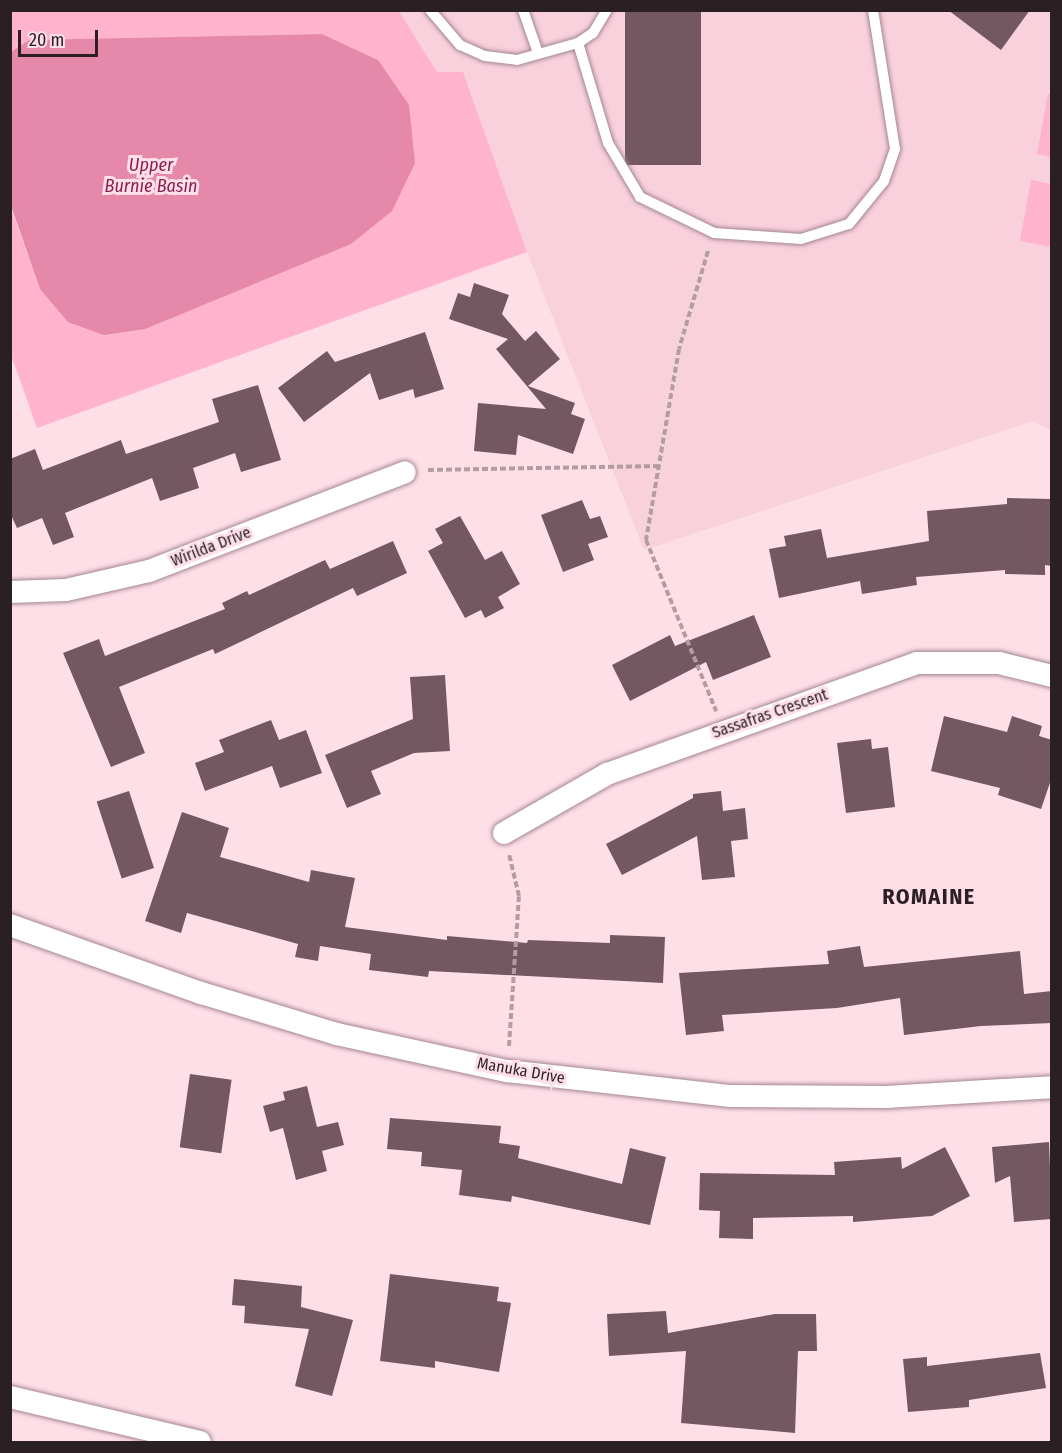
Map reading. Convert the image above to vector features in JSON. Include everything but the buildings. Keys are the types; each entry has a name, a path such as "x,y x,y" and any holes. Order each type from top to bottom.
{"street":[{"name":"Wirilda Drive","path":"10,592 66,590 149,570 405,472"},
{"name":"Sassafras Crescent","path":"504,833 607,774 723,729 917,663 999,663 1052,676"},
{"name":"Manuka Drive","path":"10,925 190,989 337,1034 507,1071 731,1096 886,1096 1052,1087"},
{"path":"10,1397 200,1443"}],"lane":[{"path":"430,10 460,45 485,56 517,60 578,43 593,33 607,10"},
{"path":"524,10 538,53"},
{"path":"578,43 608,143 640,197 714,233 801,239 849,224 884,181 895,149 873,10"}],"path":[{"path":"714,233 679,349 661,466 646,540 723,729"},
{"path":"405,472 456,467 661,466"},
{"path":"504,833 519,896 507,1071"}],"shaded area":[{"path":"11,11 399,11 437,72 463,72 527,252 37,428 11,355 10,206 40,289 378,60 322,34 29,40 11,52"},
{"path":"399,11 1051,11 1051,431 1033,421 644,550 527,252 463,73 437,72"},
{"path":"1048,94 1051,94 1051,157 1037,154"},
{"path":"1031,180 1051,184 1051,247 1020,241"}],"water":[{"name":"Upper Burnie Basin","path":"322,34 378,60 409,105 415,163 392,211 351,244 145,329 104,335 68,322 40,289 11,206 11,52 29,40"}],"district":[{"name":"ROMAINE","path":"929,897"}]}
